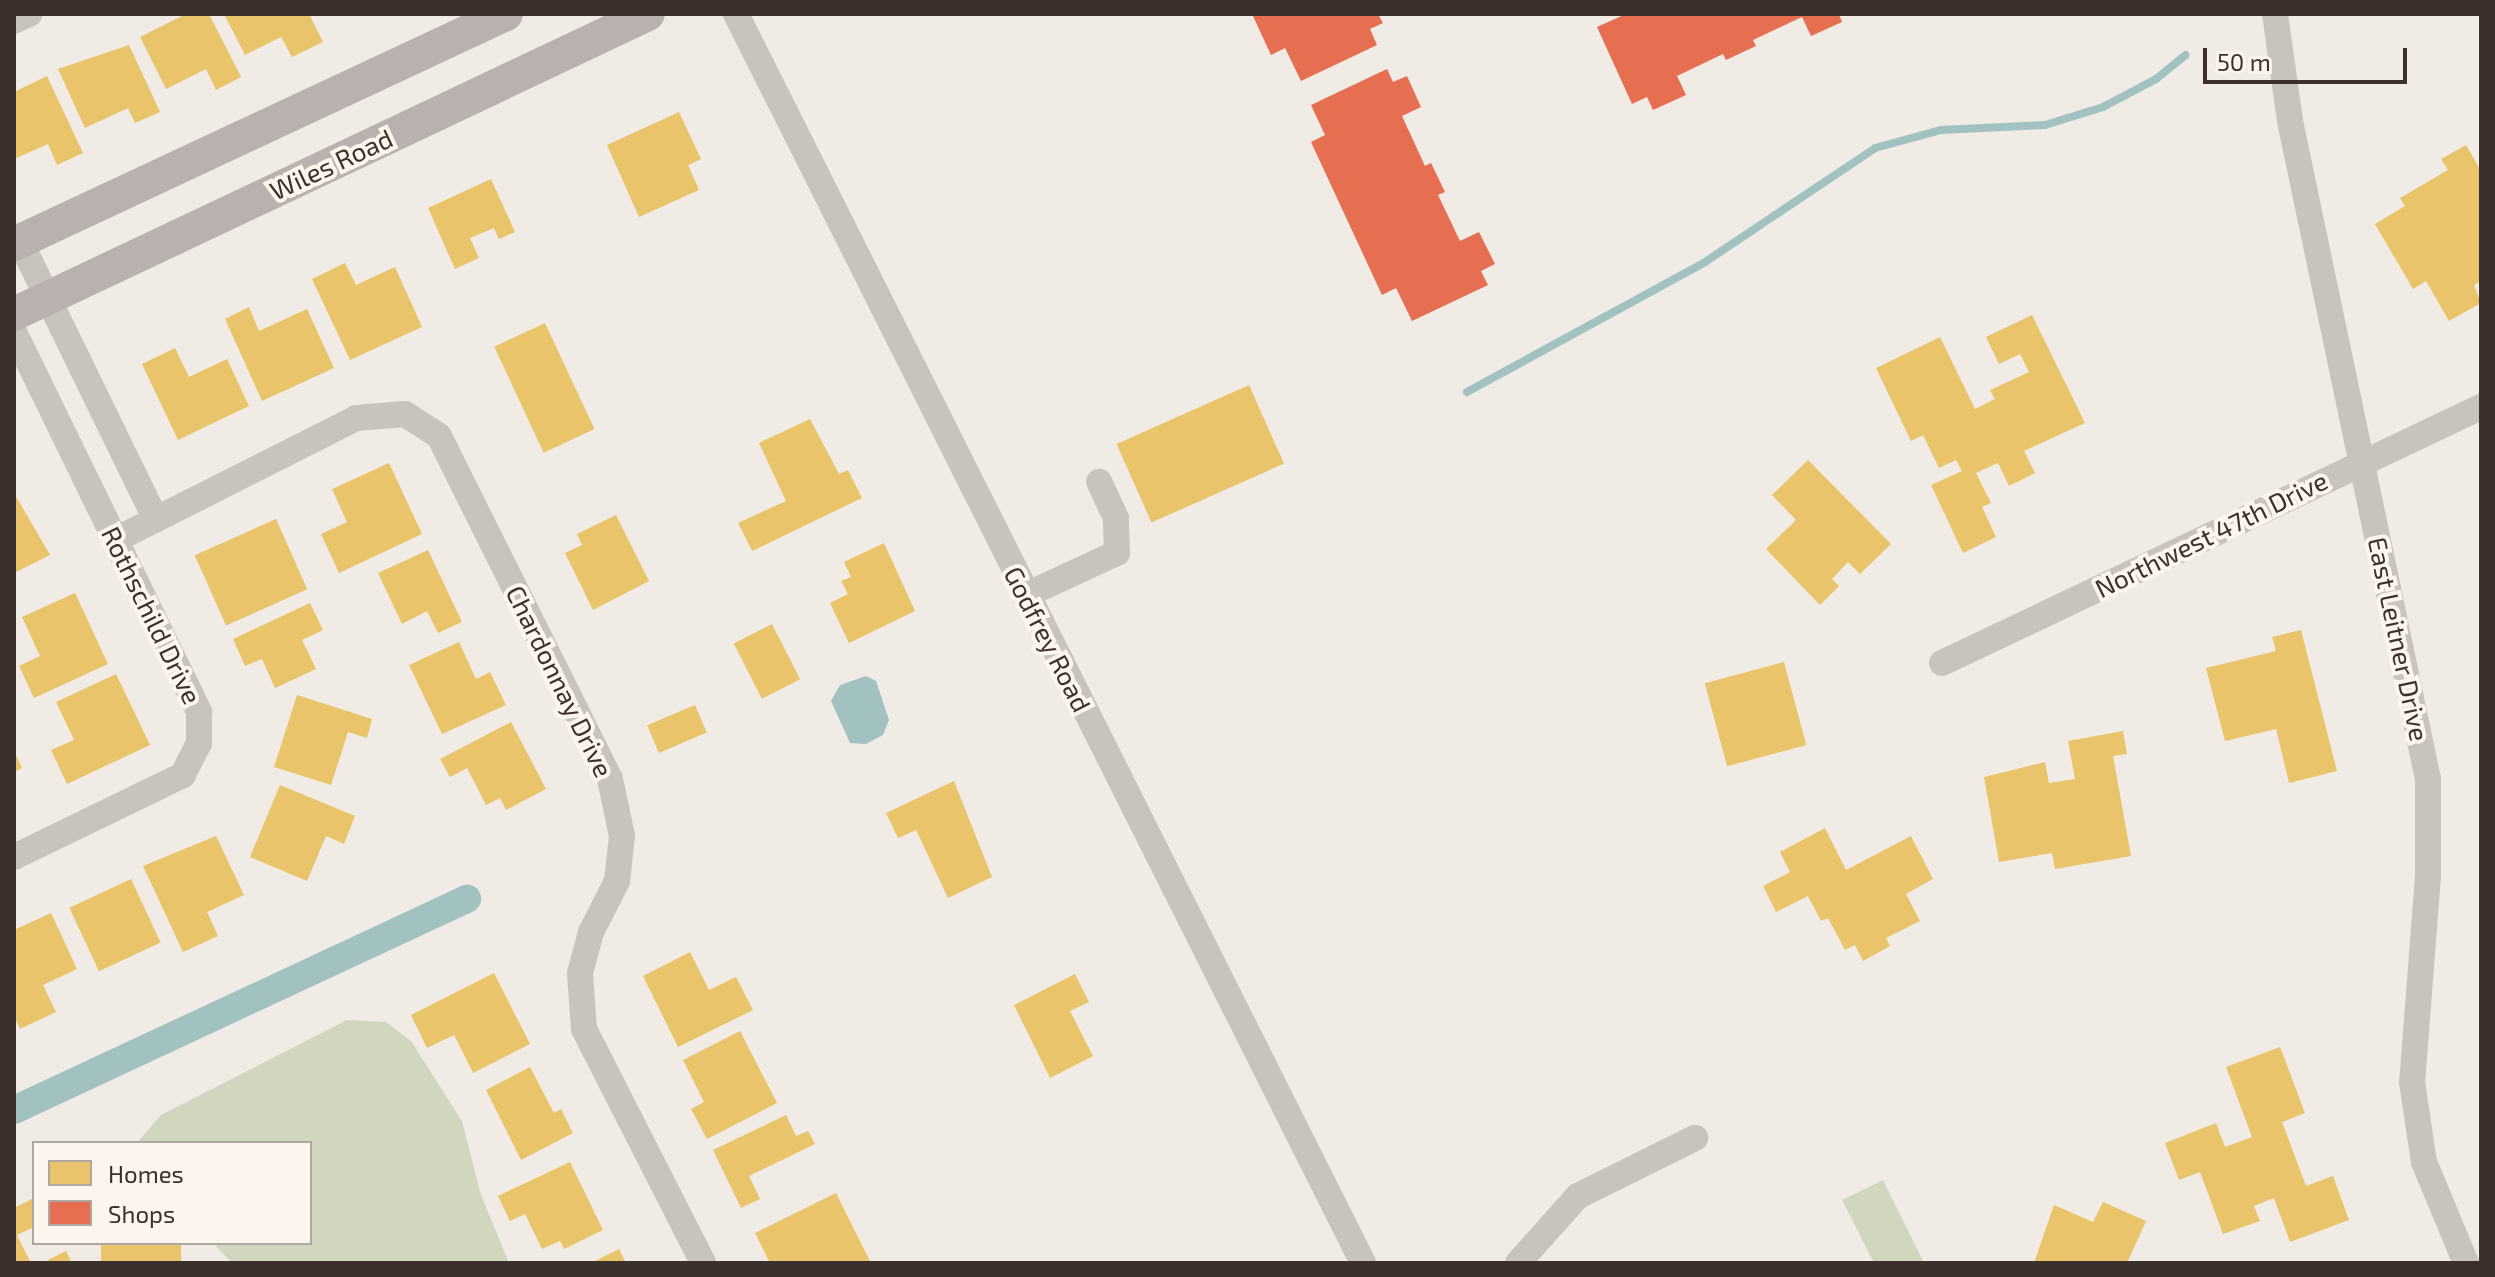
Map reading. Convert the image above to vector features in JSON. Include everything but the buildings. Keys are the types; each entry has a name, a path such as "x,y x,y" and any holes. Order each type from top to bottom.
{"main road":[{"path":"17,242 506,14"},
{"name":"Wiles Road","path":"14,314 648,14"}],"street":[{"path":"14,21 29,14"},
{"name":"Godfrey Road","path":"736,14 1363,1263"},
{"name":"East Leitner Drive","path":"2275,14 2290,121 2428,779 2428,876 2412,1082 2424,1162 2466,1263"},
{"name":"Rothschild Drive","path":"17,242 48,298 156,520"},
{"name":"Rothschild Drive","path":"14,332 199,712 199,743 183,775 14,857"},
{"name":"Northwest 47th Drive","path":"1942,663 2481,407"},
{"name":"Chardonnay Drive","path":"115,540 356,418 405,414 439,436 610,779 622,836 617,881 591,932 580,973 584,1029 703,1263"},
{"path":"79,466 121,447"},
{"path":"1026,595 1117,553 1116,518 1099,482"},
{"path":"1518,1263 1578,1196 1695,1138"}],"green space":[{"path":"347,1020 386,1022 411,1041 462,1121 481,1195 509,1263 232,1263 215,1245 312,1245 312,1141 139,1141 161,1115"},
{"path":"1883,1180 1924,1263 1874,1263 1842,1200"}],"water":[{"path":"866,676 876,681 889,720 883,735 866,744 850,743 831,701 840,685"}],"waterway":[{"path":"1467,392 1705,262 1875,148 1941,130 2045,125 2103,107 2156,79 2186,55"},
{"path":"14,1110 467,899"}]}
